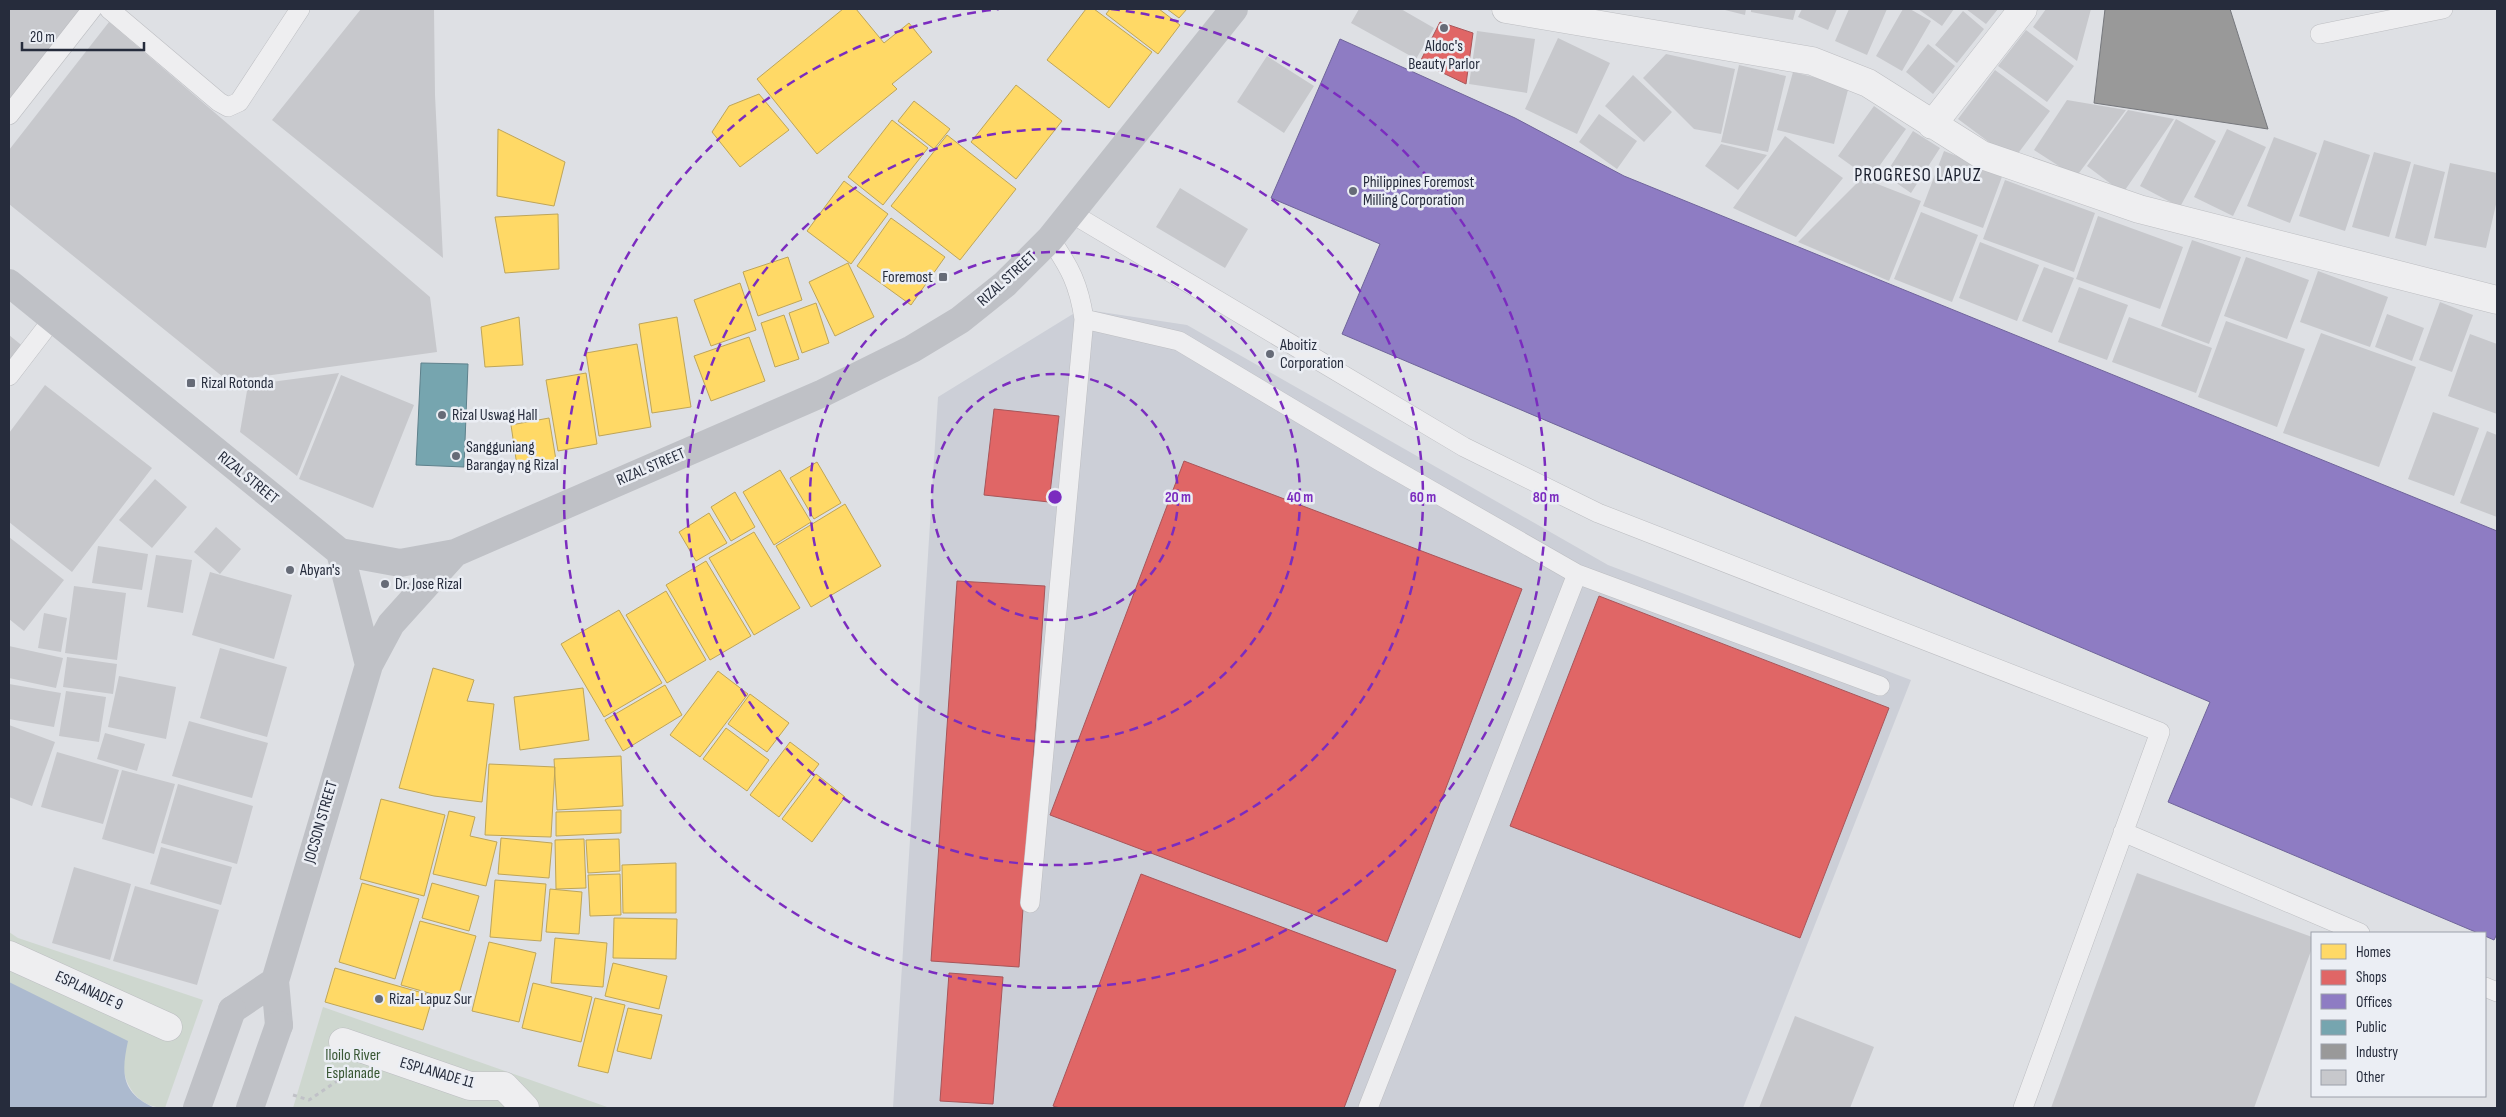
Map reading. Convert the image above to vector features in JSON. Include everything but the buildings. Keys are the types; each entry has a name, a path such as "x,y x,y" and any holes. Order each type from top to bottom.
{"main road":[{"name":"RIZAL STREET","path":"9,283 52,320 340,552 400,563 455,553 823,393 912,349 960,320 1005,284 1050,239 1234,9"},
{"path":"340,552 369,665"},
{"name":"JOCSON STREET","path":"250,1108 279,1025 275,981 349,725 369,665 391,624 455,553"},
{"path":"197,1108 232,1010 275,981"}],"street":[{"path":"1506,9 1812,61 1868,83 1982,155 2139,209 2497,300"},
{"path":"1932,125 2023,9"},
{"name":"ESPLANADE 9","path":"9,955 168,1027"},
{"name":"ESPLANADE 11","path":"343,1042 470,1086 504,1086 525,1108"}],"lane":[{"path":"9,115 92,9"},
{"path":"109,9 219,102 228,107 239,102 300,9"},
{"path":"2320,34 2443,9"},
{"path":"1071,213 1464,447 1590,508 2160,732 2023,1108"},
{"path":"1030,903 1084,319 1081,295 1070,267 1050,239"},
{"path":"1084,319 1179,342 1378,460 1578,574 1880,686"},
{"path":"9,376 52,320"},
{"path":"1368,1108 1578,574"},
{"path":"2124,832 2358,932"}],"shaded area":[{"path":"1081,309 1187,325 1608,565 1911,680 1743,1108 893,1108 938,397"}],"green space":[{"path":"9,932 18,938 203,1000 165,1108 147,1104 134,1093 125,1077 124,1059 9,1016"},
{"name":"Iloilo River Esplanade","path":"323,1007 610,1108 293,1108"}],"water":[{"path":"9,982 128,1041 124,1063 126,1081 135,1096 155,1108 9,1108"}],"place":[{"name":"Aldoc's Beauty Parlor","path":"1444,28"},
{"name":"Philippines Foremost Milling Corporation","path":"1353,191"},
{"name":"Foremost","path":"943,277"},
{"name":"Aboitiz Corporation","path":"1270,354"},
{"name":"Rizal Rotonda","path":"191,383"},
{"name":"Rizal Uswag Hall","path":"442,415"},
{"name":"Sangguniang Barangay ng Rizal","path":"456,456"},
{"name":"Abyan's","path":"290,570"},
{"name":"Dr. Jose Rizal","path":"385,584"},
{"name":"Rizal-Lapuz Sur","path":"379,999"}],"district":[{"name":"PROGRESO LAPUZ","path":"1918,175"}]}
